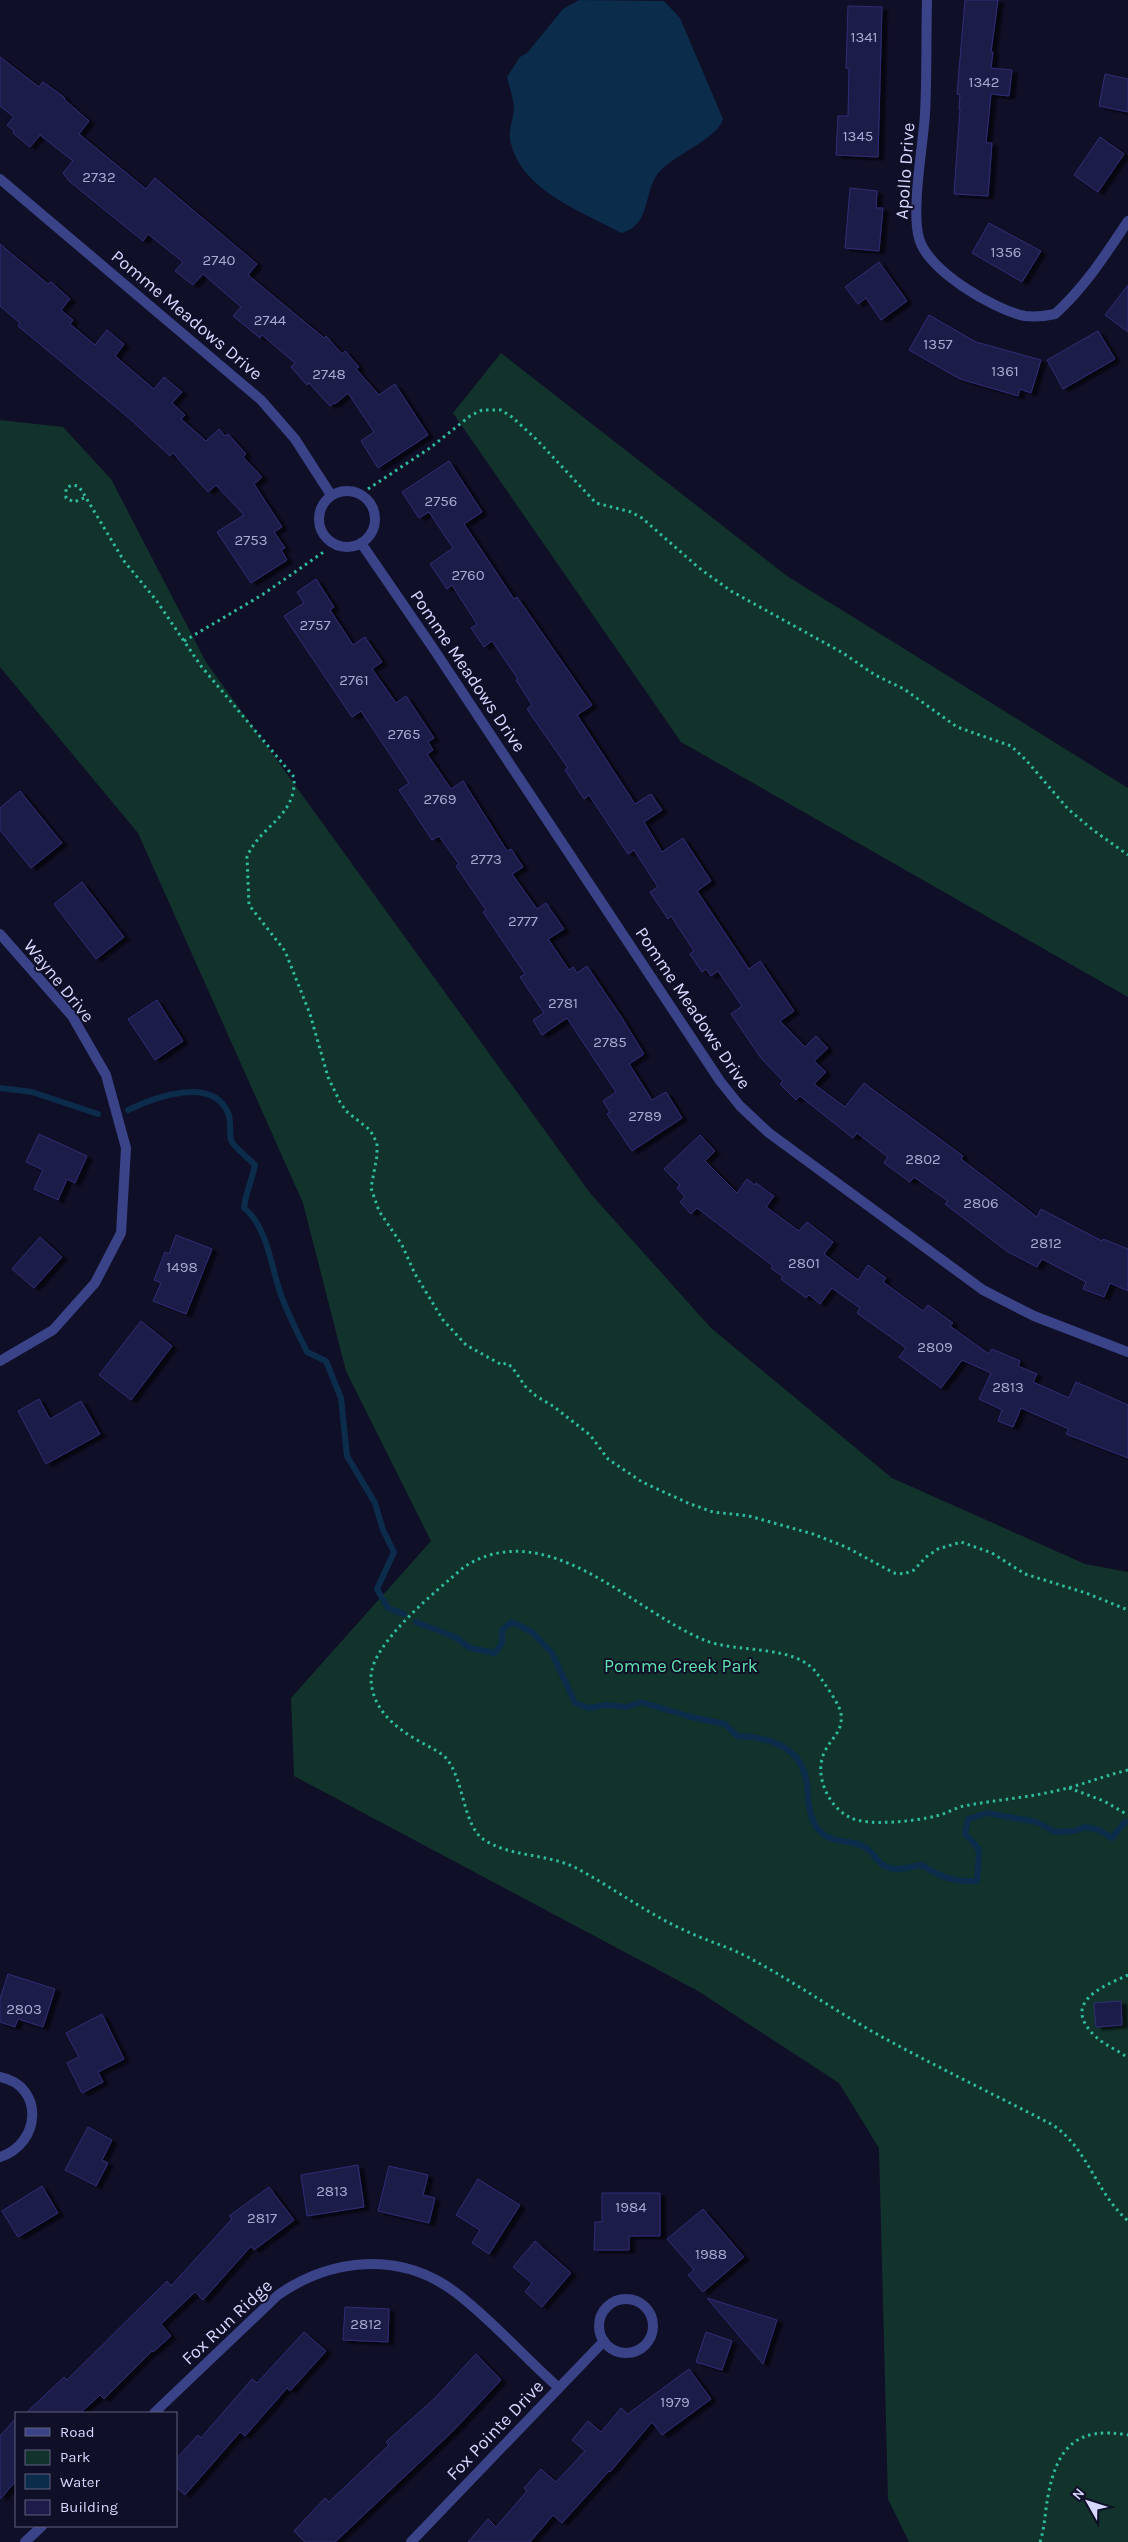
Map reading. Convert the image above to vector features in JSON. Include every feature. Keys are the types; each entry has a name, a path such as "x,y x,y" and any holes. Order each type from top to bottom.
{"street":[{"name":"Apollo Drive","path":"927,0 925,112 917,210 918,237 923,250 934,264 966,288 999,307 1025,316 1056,314 1074,297 1091,276 1128,221"},
{"name":"Pomme Meadows Drive","path":"0,179 261,400 295,440 331,495"},
{"path":"342,491 353,492 363,496 370,504 374,514 374,526 369,536 361,543 351,546 340,546 330,542 323,534 319,524 320,513 324,503 331,495 342,491"},
{"name":"Pomme Meadows Drive","path":"361,543 433,648 720,1081 740,1106 769,1133 983,1290 1034,1316 1128,1352"},
{"name":"Wayne Drive","path":"0,934 72,1016 106,1076 126,1148 121,1233 95,1283 53,1330 0,1361"},
{"path":"0,2077 18,2085 27,2095 32,2108 32,2122 28,2135 20,2146 10,2154 0,2157"},
{"name":"Fox Run Ridge","path":"155,2412 278,2295 295,2283 318,2273 361,2264 402,2268 441,2283 469,2305 558,2387"},
{"path":"618,2300 635,2301 648,2311 652,2318 651,2335 641,2348 634,2352 617,2351 604,2341 599,2326 605,2310 611,2304 618,2300"},
{"name":"Fox Pointe Drive","path":"411,2542 604,2341"},
{"path":"25,2542 41,2527"}],"path":[{"path":"368,489 430,448 470,416 482,410 500,410 512,417 536,439 596,502 631,512 642,518 713,580 843,653 875,675 904,689 957,727 1011,746 1026,760 1068,809 1093,830 1128,854"},
{"path":"84,498 74,502 66,498 66,488 72,485 78,486 124,561 156,600 219,690 294,777 291,802 247,856 249,905 285,951 310,1014 328,1078 340,1102 346,1111 370,1130 377,1143 377,1156 371,1188 378,1211 402,1245 415,1274 443,1320 466,1345 495,1362 502,1365 506,1363 512,1367 525,1386 590,1435 608,1459 642,1482 679,1500 713,1512 749,1516 813,1534 846,1547 894,1573 904,1574 914,1570 926,1557 938,1549 961,1542 992,1553 1025,1574 1086,1593 1128,1610"},
{"path":"184,641 262,595 325,551"},
{"path":"1128,1770 1069,1788 963,1806 927,1818 873,1822 849,1817 835,1807 826,1793 822,1777 822,1760 825,1752 840,1730 841,1714 839,1706 814,1669 792,1656 718,1645 703,1639 630,1598 605,1581 563,1561 518,1550 493,1553 478,1558 464,1567 394,1633 376,1654 370,1678 376,1702 386,1718 416,1740 438,1752 450,1764 461,1787 471,1821 481,1838 503,1848 556,1859 576,1867 688,1932 726,1945 755,1960 883,2038 1053,2125 1074,2142 1113,2208 1128,2221"},
{"path":"1069,1788 1104,1801 1128,1815"},
{"path":"1128,1975 1093,1992 1083,2005 1082,2012 1084,2022 1096,2038 1128,2058"},
{"path":"1040,2542 1048,2496 1060,2456 1071,2444 1087,2434 1128,2435"}],"green space":[{"path":"501,353 787,576 1128,788 1128,997 681,742 453,413"},
{"name":"Pomme Creek Park","path":"0,420 63,427 111,479 206,662 590,1193 711,1328 892,1478 1085,1564 1128,1572 1128,2542 909,2542 888,2499 879,2148 839,2083 698,1991 294,1776 291,1698 431,1541 346,1371 303,1203 138,833 0,667"}],"water":[{"path":"579,0 664,1 680,18 723,119 720,126 706,139 662,169 652,186 638,223 631,229 621,233 573,208 541,187 528,175 518,160 510,139 514,107 507,77 520,57 527,53 563,9"}],"building":[{"path":"965,0 998,0 991,52 993,52 991,68 1012,70 1009,96 991,94 986,143 992,143 988,196 954,194 960,109 960,95 957,94"},
{"path":"848,6 882,7 878,157 836,155 838,116 848,116 849,69 846,68"},
{"path":"0,57 39,87 43,82 64,97 89,121 79,134 146,189 155,178 257,264 248,275 324,338 326,336 342,354 345,351 359,367 356,369 379,395 395,384 428,435 378,468 361,441 374,432 348,393 330,406 291,367 295,363 262,335 260,338 233,316 241,307 203,274 193,285 175,271 183,262 148,234 143,241 69,181 63,173 73,161 40,135 30,147 13,133 14,131 7,125 14,117 0,106"},
{"path":"1105,74 1128,79 1128,112 1099,106"},
{"path":"1100,137 1124,154 1098,192 1074,175"},
{"path":"850,188 877,191 876,208 883,208 879,251 845,248"},
{"path":"989,223 1041,251 1022,282 972,253"},
{"path":"0,244 48,284 51,282 70,299 61,310 73,320 70,324 95,345 107,330 124,344 115,356 154,389 164,377 182,392 172,403 185,415 181,419 206,441 219,429 225,436 228,434 246,454 243,457 262,477 254,484 282,527 274,532 285,548 281,550 287,560 251,583 217,532 244,515 216,485 208,492 173,453 170,456 129,418 18,326 20,323 0,306"},
{"path":"879,262 907,301 881,320 866,298 858,304 845,287"},
{"path":"1128,285 1128,332 1105,315"},
{"path":"929,315 976,342 1041,360 1031,393 1020,389 1018,396 960,379 909,350"},
{"path":"1098,331 1115,359 1063,389 1047,360"},
{"path":"449,461 482,512 464,524 514,599 517,597 592,705 577,715 635,804 651,794 662,810 644,822 662,852 683,838 711,881 697,891 749,969 760,961 794,1011 780,1021 805,1047 816,1036 828,1048 814,1061 826,1072 814,1084 845,1107 864,1083 963,1156 961,1159 1037,1217 1041,1209 1102,1241 1103,1239 1128,1249 1128,1291 1110,1283 1104,1297 1083,1289 1086,1282 1042,1259 1037,1267 1008,1252 945,1204 948,1201 914,1177 910,1182 884,1163 888,1157 857,1133 853,1138 800,1096 796,1100 780,1084 783,1081 761,1058 731,1014 742,1006 718,971 711,976 706,969 702,972 690,954 694,951 671,916 668,919 650,892 658,887 634,850 628,854 589,795 584,799 565,770 568,768 527,709 532,705 516,680 518,679 492,641 484,647 471,628 477,624 452,585 447,589 430,564 453,548 429,512 419,518 402,492"},
{"path":"316,579 334,607 330,610 353,645 365,637 382,662 372,669 396,703 406,696 434,738 428,742 433,750 427,754 451,789 463,781 507,851 511,849 523,867 512,874 537,909 546,903 564,929 548,939 569,970 573,967 577,973 587,966 622,1018 644,1054 629,1064 652,1100 666,1092 682,1118 632,1151 607,1114 610,1112 603,1101 616,1092 567,1018 542,1035 533,1020 544,1013 520,977 525,974 483,912 486,910 456,866 459,864 439,836 432,840 399,790 409,783 361,711 352,717 284,616 304,603 297,592"},
{"path":"20,791 62,843 31,868 0,830 0,808"},
{"path":"82,882 124,937 96,959 54,904"},
{"path":"157,1000 183,1041 155,1060 128,1019"},
{"path":"39,1134 87,1156 75,1183 67,1179 58,1200 34,1189 43,1170 26,1162"},
{"path":"700,1135 715,1151 705,1161 737,1193 747,1179 755,1185 756,1183 774,1196 766,1207 799,1231 807,1222 833,1242 824,1254 858,1280 868,1265 886,1278 883,1282 923,1311 928,1305 953,1323 950,1326 989,1354 992,1349 1020,1361 1018,1366 1037,1374 1033,1382 1069,1398 1076,1382 1128,1405 1128,1458 1066,1434 1069,1429 1021,1408 1013,1427 998,1421 1002,1410 979,1399 991,1373 962,1360 941,1388 899,1357 906,1348 857,1313 860,1308 832,1288 820,1304 809,1295 806,1298 781,1279 783,1277 771,1268 773,1266 697,1208 691,1214 680,1202 685,1197 677,1188 680,1185 664,1169"},
{"path":"176,1235 212,1249 186,1314 153,1301 161,1283 154,1280 165,1252 169,1254"},
{"path":"40,1237 62,1257 34,1288 12,1269"},
{"path":"141,1321 172,1346 131,1400 99,1375"},
{"path":"39,1399 50,1419 81,1401 100,1434 46,1464 18,1411"},
{"path":"8,1974 55,1989 43,2027 18,2019 15,2027 0,2022 0,1999"},
{"path":"1121,2001 1122,2025 1096,2027 1094,2003"},
{"path":"102,2014 124,2059 98,2072 103,2082 82,2093 67,2063 79,2057 66,2033"},
{"path":"88,2127 112,2140 102,2160 108,2163 96,2186 65,2170"},
{"path":"358,2165 364,2207 307,2216 301,2175"},
{"path":"389,2166 428,2175 423,2195 435,2198 429,2223 378,2211"},
{"path":"478,2179 520,2205 489,2254 472,2243 480,2230 456,2215"},
{"path":"42,2186 58,2213 18,2237 2,2211"},
{"path":"269,2187 294,2220 254,2250 251,2246 203,2300 195,2292 161,2324 171,2336 152,2351 104,2399 100,2395 81,2412 27,2412 64,2377 67,2380 167,2281 171,2286 232,2219 229,2216"},
{"path":"602,2193 660,2193 660,2236 629,2236 629,2250 594,2250 595,2222 602,2222"},
{"path":"703,2209 744,2257 703,2292 688,2275 694,2270 667,2239"},
{"path":"535,2241 571,2273 542,2307 525,2292 532,2283 513,2267"},
{"path":"707,2298 777,2320 763,2364"},
{"path":"345,2307 389,2309 388,2342 343,2340"},
{"path":"304,2332 326,2351 290,2391 287,2388 245,2436 240,2432 185,2495 178,2489 178,2457 198,2435 201,2438 252,2379 257,2383"},
{"path":"706,2332 732,2341 722,2370 696,2362"},
{"path":"476,2354 501,2380 453,2431 335,2542 305,2542 294,2531 325,2498 329,2502 389,2445 386,2442 435,2398"},
{"path":"689,2369 711,2399 662,2435 652,2422 610,2472 562,2523 553,2515 530,2542 468,2542 488,2519 496,2527 527,2491 524,2488 541,2469 556,2482 585,2451 572,2440 588,2421 601,2432 621,2408 628,2414"},
{"path":"15,2419 15,2482 0,2499 0,2436"}],"waterway":[{"path":"0,1088 32,1092 98,1114"},
{"path":"128,1110 166,1096 196,1092 209,1095 220,1101 228,1113 231,1140 255,1165 244,1208 252,1216 263,1236 283,1300 307,1352 326,1361 341,1398 347,1456 375,1503 383,1530 394,1552 377,1589 388,1608 404,1614"},
{"path":"416,1622 455,1637 470,1648 495,1653 502,1643 502,1630 512,1622 532,1632 552,1653 575,1703 588,1708 606,1705 626,1707 641,1702 691,1717 725,1724 737,1736 761,1739 783,1747 799,1761 804,1772 810,1811 814,1824 818,1829 832,1839 863,1846 882,1864 892,1869 922,1865 948,1878 962,1881 977,1881 978,1848 965,1834 968,1819 987,1813 1037,1822 1055,1832 1074,1831 1085,1827 1099,1830 1112,1838 1125,1822"}]}
